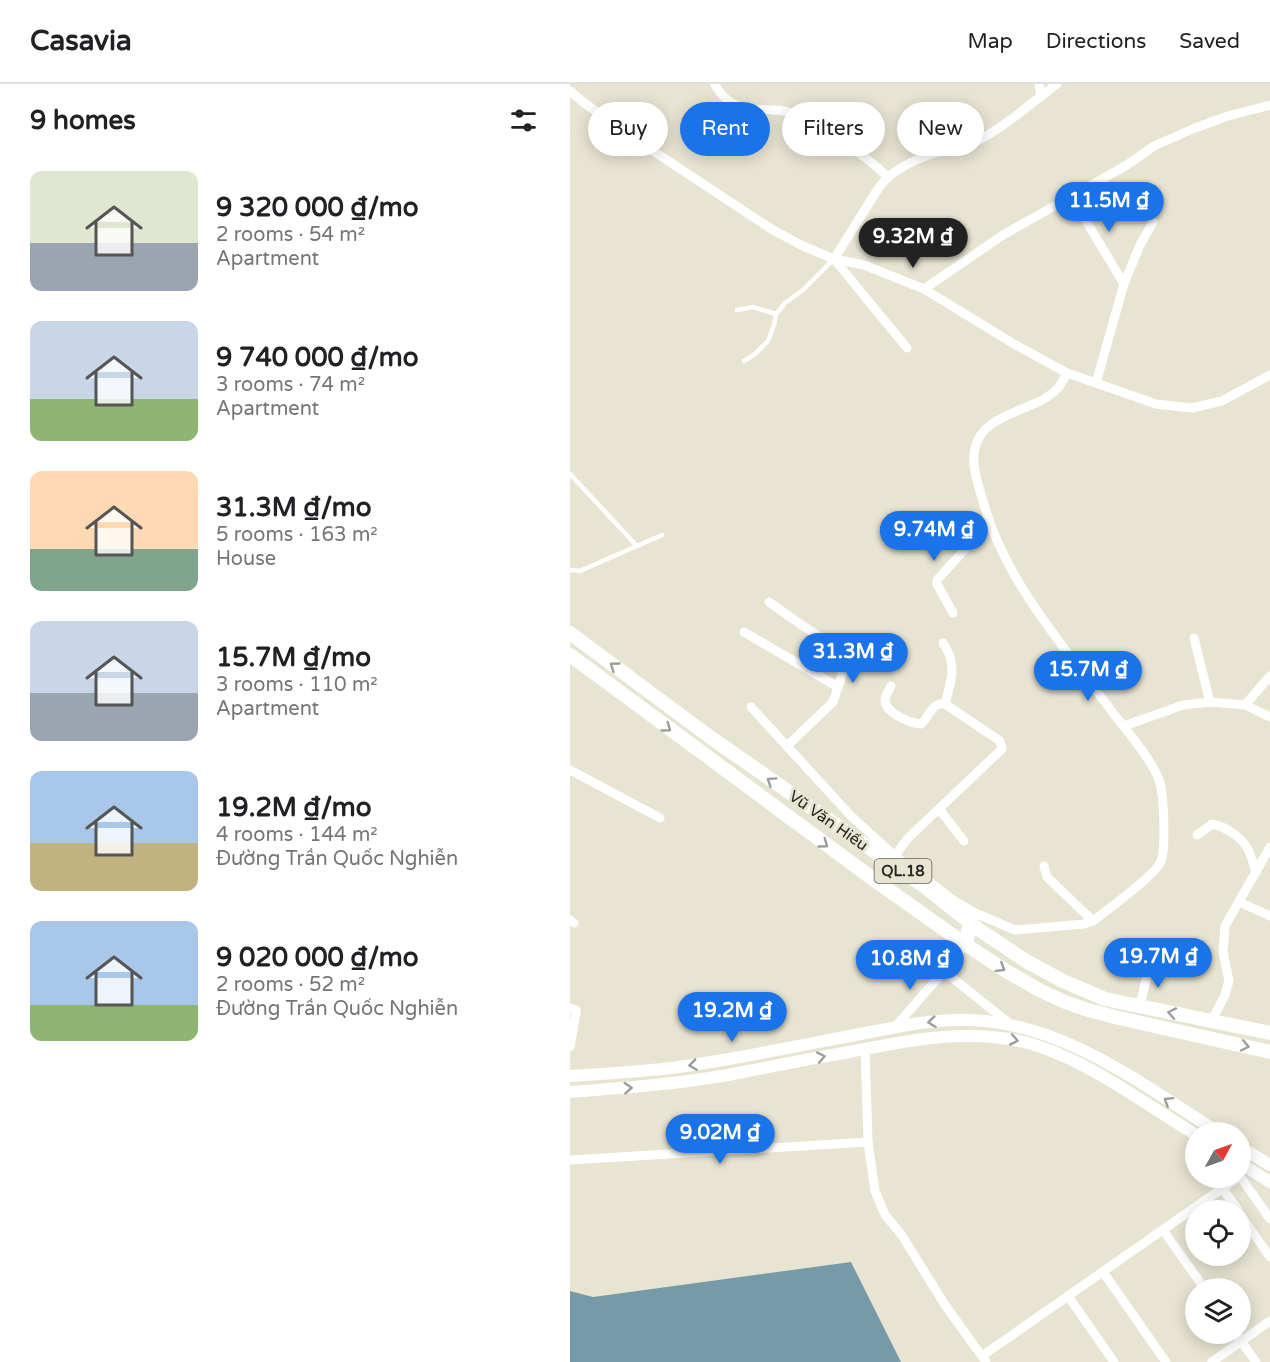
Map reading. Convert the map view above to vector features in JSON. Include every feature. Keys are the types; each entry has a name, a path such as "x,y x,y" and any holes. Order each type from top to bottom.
{"highway":[{"path":"965,944 971,922"}],"main road":[{"name":"Vũ Văn Hiếu","path":"570,633 754,768 926,883 978,928 1026,961 1063,981 1106,999 1270,1033"},
{"name":"Vũ Văn Hiếu","path":"570,655 965,944 1041,991 1080,1007 1119,1018 1270,1052"},
{"path":"570,1076 649,1071 896,1027 944,1020 970,1020 1028,1028 1089,1052 1202,1122"},
{"path":"570,1092 700,1080 916,1040 962,1035 996,1037 1025,1043 1084,1066 1185,1128"},
{"path":"1251,1158 1270,1165"},
{"path":"1251,1164 1270,1182"}],"street":[{"path":"715,84 718,91 740,107 788,112 814,124 869,159 888,177"},
{"path":"1039,84 1041,97"},
{"path":"834,259 883,181 888,177 914,162 976,141 1041,97 1054,85"},
{"path":"570,91 632,136 773,230 834,259 864,265 924,289 1014,344 1067,373 1156,404 1192,408 1222,401 1270,375"},
{"path":"924,289 1003,235 1127,165 1154,146 1217,120 1270,105"},
{"path":"1071,196 1124,284"},
{"path":"1096,383 1124,284 1140,245 1154,222"},
{"path":"834,259 907,348"},
{"path":"751,707 851,816 926,883 975,913 1016,930 1084,924 1093,921 1155,870 1163,856 1161,783 1124,726 1033,605 1001,551 989,523 974,465 975,447 978,440 998,418 1034,405 1058,389 1067,373"},
{"path":"953,613 937,580 989,523"},
{"path":"769,602 842,651 846,660 833,702 787,746"},
{"path":"744,632 838,687"},
{"path":"1194,638 1210,702"},
{"path":"944,643 951,657 952,671 945,704"},
{"path":"1245,705 1270,676"},
{"path":"891,686 885,699 887,705 902,718 915,724 921,724 926,720 931,709 940,703 945,704 1000,741 1002,748 908,839 895,856"},
{"path":"1124,726 1183,705 1210,702 1245,705 1270,717"},
{"path":"570,770 660,818"},
{"path":"939,809 964,841"},
{"path":"1197,835 1212,825 1220,826 1228,831 1242,841 1250,852 1256,873"},
{"path":"1212,1020 1225,995 1228,981 1223,952 1224,933 1228,919 1270,847"},
{"path":"1044,866 1047,877 1093,921"},
{"path":"1239,902 1270,916"},
{"path":"896,1027 965,944"},
{"path":"1140,1006 1149,966"},
{"path":"944,971 1011,1025"},
{"path":"570,1008 576,1011 570,1047"},
{"path":"865,1049 868,1142 875,1191 885,1215 901,1234 945,1305 984,1359 1068,1296 1222,1188 1231,1200"},
{"path":"570,1160 868,1142"},
{"path":"1247,1188 1270,1219"},
{"path":"1163,1230 1197,1278"},
{"path":"1251,1230 1270,1257"},
{"path":"1103,1272 1166,1362"},
{"path":"1068,1296 1114,1362"},
{"path":"1251,1331 1270,1321"},
{"path":"1212,1362 1231,1344"},
{"path":"1244,1344 1256,1362"}],"lane":[{"path":"744,361 768,341 776,314 785,303 803,290 834,259"},
{"path":"737,310 753,307 776,314"},
{"path":"570,474 637,546"},
{"path":"570,570 580,571 662,535"}],"water":[{"path":"851,1262 901,1362 570,1362 570,1291 593,1297"}]}
